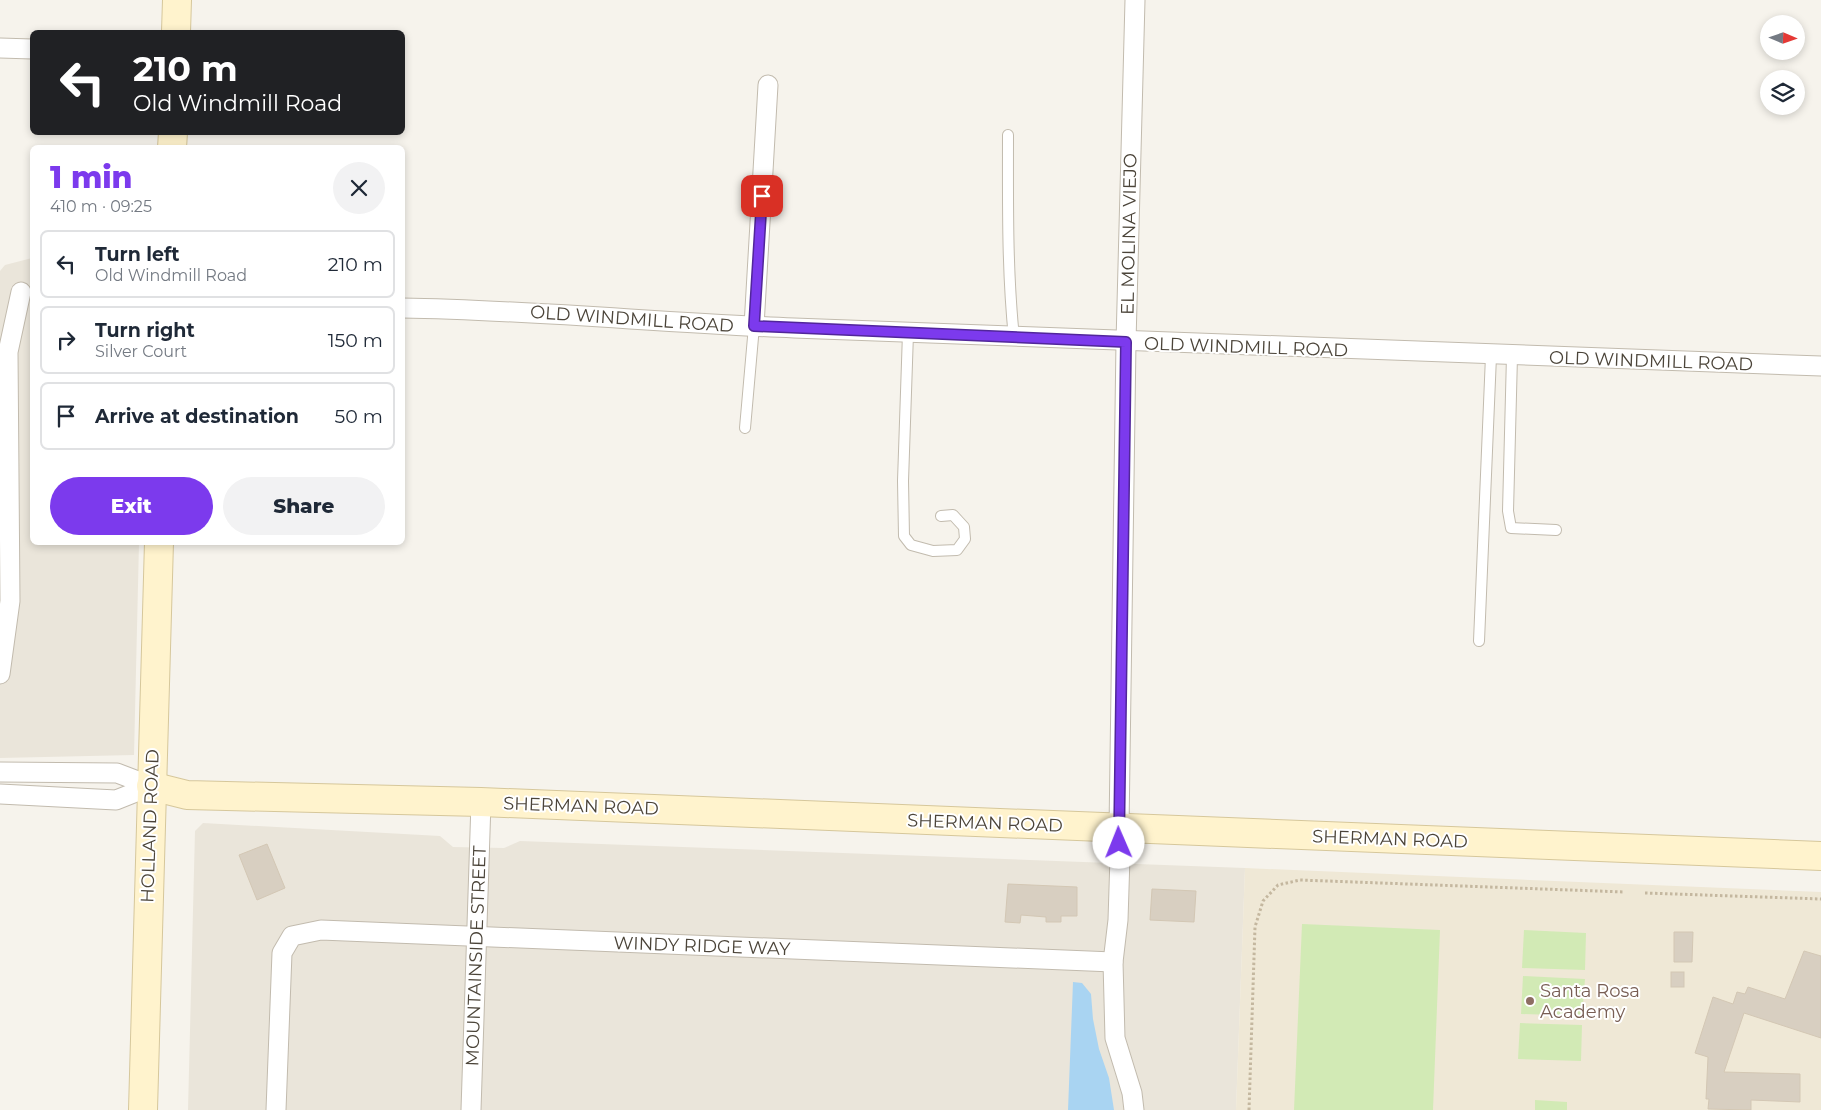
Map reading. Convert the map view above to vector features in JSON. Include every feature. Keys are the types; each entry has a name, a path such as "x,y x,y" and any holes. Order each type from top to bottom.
{"street":[{"path":"176,30 177,0"},
{"name":"EL MOLINA VIEJO","path":"1134,1110 1132,1093 1115,1038 1113,962 1118,920 1120,857 1126,342 1135,0"},
{"path":"0,48 30,49"},
{"path":"754,326 768,85"},
{"path":"0,674 10,601 5,435 8,352 29,292"},
{"name":"OLD WINDMILL ROAD","path":"405,308 483,309 754,326 1014,338 1821,366"},
{"name":"HOLLAND ROAD","path":"143,1110 159,545"},
{"name":"SHERMAN ROAD","path":"0,772 117,773 151,786 187,795 481,802 1821,856"},
{"path":"0,794 116,800 151,786"},
{"name":"MOUNTAINSIDE STREET","path":"471,1110 481,802"},
{"name":"WINDY RIDGE WAY","path":"276,1110 282,953 292,936 321,930 727,948 1113,962"}],"lane":[{"path":"1008,135 1008,245 1010,305 1014,338"},
{"path":"745,428 754,326"},
{"path":"908,333 903,481 904,536 911,545 932,551 957,550 965,539 964,527 953,515 940,516"},
{"path":"1479,641 1491,356"},
{"path":"1512,356 1508,511 1511,528 1556,530"}],"path":[{"path":"1249,1110 1254,927 1263,901 1278,885 1300,880 1624,892"},
{"path":"1645,893 1821,899"}],"shaded area":[{"path":"30,259 30,545 139,545 134,755 0,758 0,271 5,265"},
{"path":"203,823 440,836 453,847 504,848 520,841 1245,868 1236,1110 188,1110 195,831"},
{"name":"Santa Rosa Academy","path":"1245,868 1821,892 1821,1110 1236,1110"}],"green space":[{"path":"1302,924 1440,930 1433,1110 1294,1110"},
{"path":"1524,930 1586,933 1585,970 1522,968"},
{"path":"1523,976 1585,979 1582,1016 1521,1014"},
{"path":"1520,1023 1582,1025 1581,1061 1518,1059"},
{"path":"1535,1100 1567,1102 1567,1110 1535,1110"}],"water":[{"path":"1073,982 1082,983 1091,994 1093,1019 1099,1049 1109,1078 1114,1110 1068,1110"}],"building":[{"path":"267,844 285,888 257,900 239,855"},
{"path":"1008,884 1077,887 1077,916 1061,916 1061,922 1046,922 1046,917 1021,915 1020,923 1005,922"},
{"path":"1152,889 1196,891 1194,922 1150,920"},
{"path":"1674,932 1693,932 1692,962 1674,962"},
{"path":"1804,951 1821,956 1821,1038 1744,1013 1724,1072 1800,1074 1800,1102 1751,1100 1751,1110 1708,1109 1709,1099 1706,1099 1708,1057 1695,1053 1713,997 1733,1004 1737,992 1745,994 1748,987 1785,999"},
{"path":"1671,972 1684,972 1684,987 1671,987"}],"place":[{"name":"Santa Rosa Academy","path":"1530,1001"}],"route":[{"path":"762,196 754,326 1126,342 1119,843"}]}
